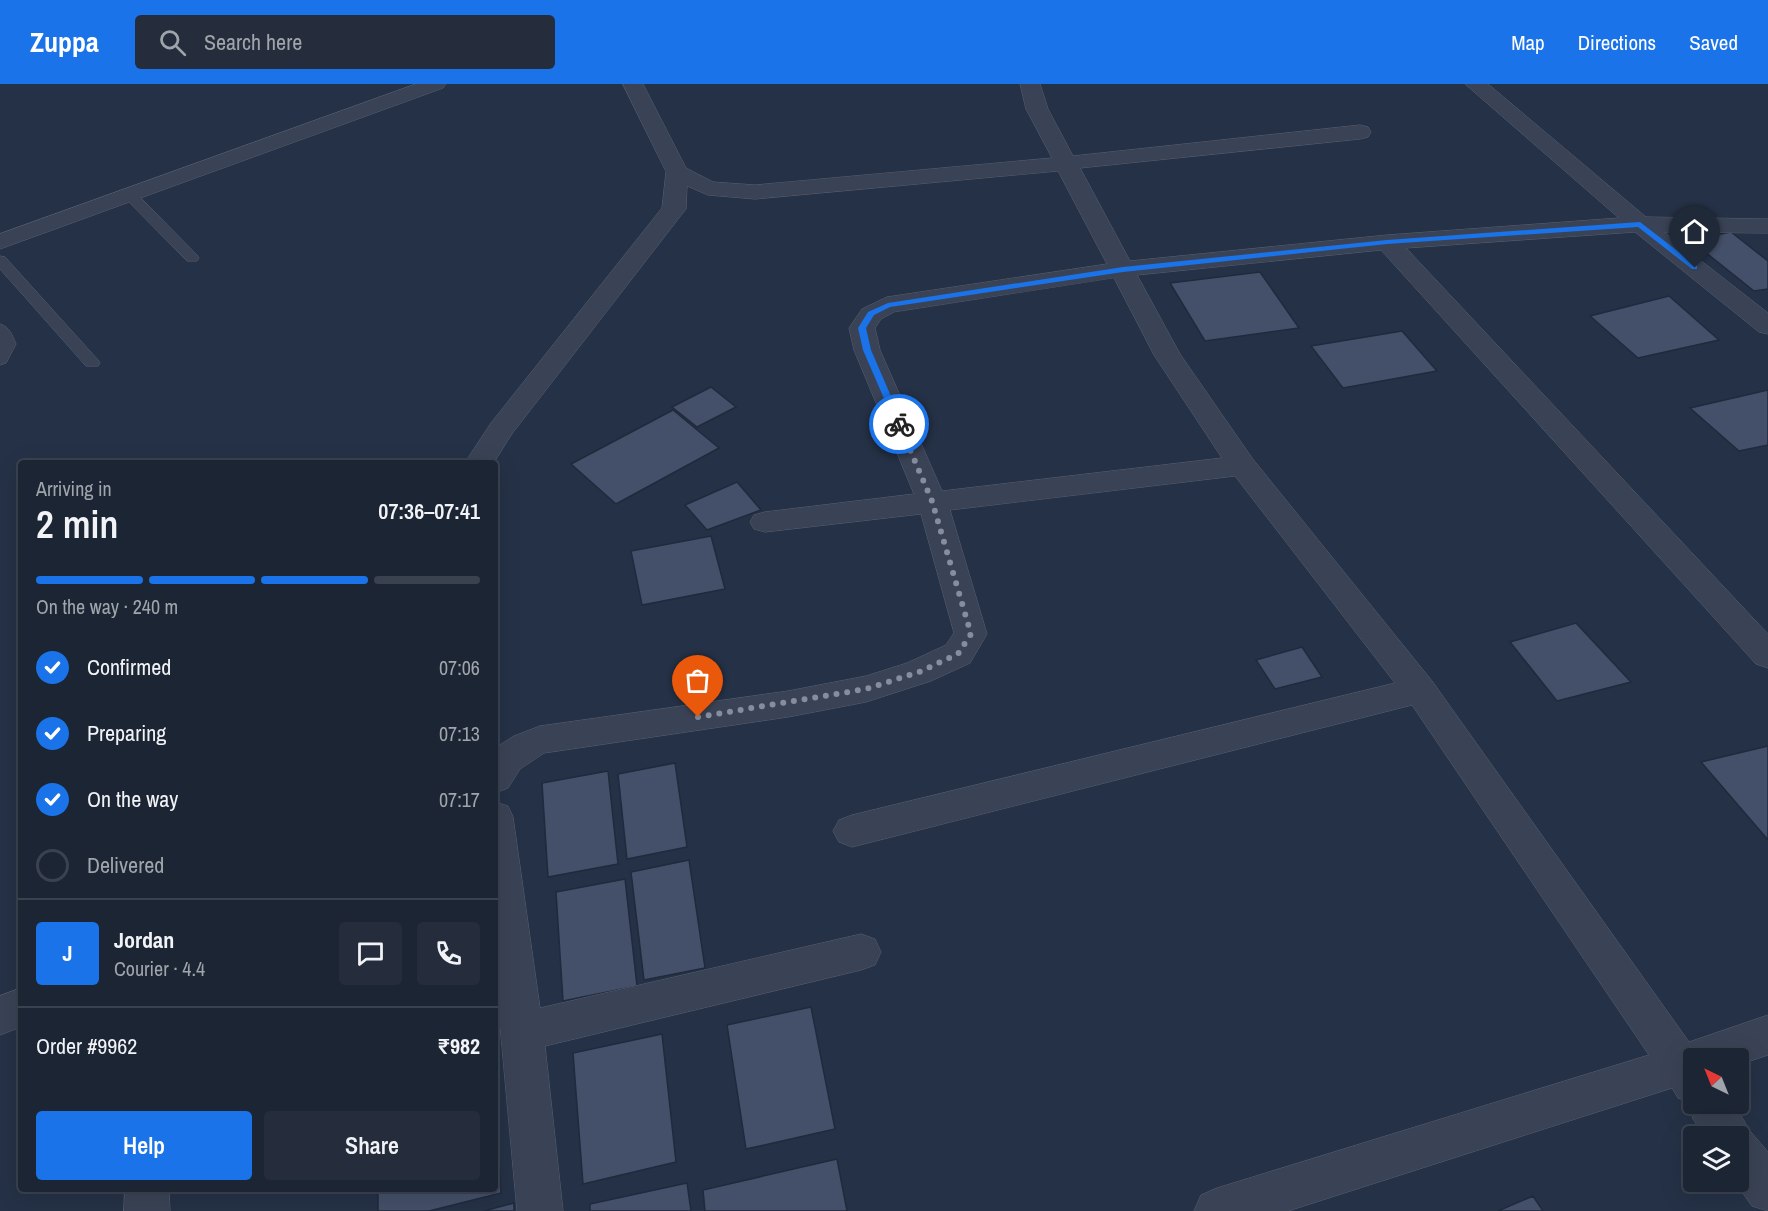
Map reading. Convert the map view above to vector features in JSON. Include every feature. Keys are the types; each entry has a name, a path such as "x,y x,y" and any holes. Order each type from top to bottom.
{"street":[{"path":"0,242 436,84"},
{"path":"481,460 501,429 674,209 677,172 633,84"},
{"path":"1030,84 1037,109 1167,355 1242,465 1420,690 1683,1056"},
{"path":"1475,84 1640,225 1768,326"},
{"path":"677,172 708,188 755,192 1067,163 1360,132"},
{"path":"498,773 508,757 525,745 540,740 788,704 866,689 919,672 958,654 971,634 932,501 867,350 862,328 871,314 888,305 1123,269 1387,242 1640,225 1768,226"},
{"path":"1387,242 1768,655"},
{"path":"765,522 1242,465"},
{"path":"852,831 1420,690"},
{"path":"498,840 523,1032 540,1211"},
{"path":"523,1032 861,952"},
{"path":"0,1017 18,1008"},
{"path":"1737,1048 1768,1035"},
{"path":"1217,1211 1683,1069"},
{"path":"1749,1163 1768,1190"},
{"path":"147,1192 147,1211"}],"lane":[{"path":"131,196 192,258"},
{"path":"0,260 92,363"},
{"path":"0,329 8,344 0,360"}],"building":[{"path":"1731,232 1768,261 1768,289 1754,291 1690,240"},
{"path":"1260,272 1299,328 1205,341 1170,283"},
{"path":"1669,296 1719,340 1638,358 1590,316"},
{"path":"1402,331 1437,371 1343,388 1311,346"},
{"path":"711,387 736,407 697,427 672,407"},
{"path":"1768,390 1768,445 1739,451 1690,408"},
{"path":"673,410 719,448 616,504 571,464"},
{"path":"737,482 761,510 707,530 685,505"},
{"path":"711,536 725,589 642,605 631,551"},
{"path":"1576,623 1631,682 1557,701 1510,642"},
{"path":"1302,647 1322,677 1275,689 1256,660"},
{"path":"1768,746 1768,840 1701,762"},
{"path":"675,763 687,847 627,859 618,774"},
{"path":"608,771 618,864 548,877 542,783"},
{"path":"689,860 705,968 644,980 631,872"},
{"path":"625,879 637,986 563,1001 556,892"},
{"path":"811,1007 835,1129 746,1149 727,1025"},
{"path":"662,1034 676,1162 583,1184 573,1053"},
{"path":"498,1142 501,1193 429,1211 378,1211 378,1192 498,1192"},
{"path":"837,1159 847,1211 705,1211 703,1190"},
{"path":"687,1183 691,1211 590,1211 590,1204"},
{"path":"1533,1196 1543,1211 1498,1211"},
{"path":"514,1203 514,1211 484,1211"}],"way so far":[{"path":"698,717 788,704 866,689 919,672 958,654 971,634 932,501 899,424"}],"route":[{"path":"899,424 867,350 862,328 871,314 888,305 1123,269 1387,242 1640,225 1695,268"}]}
